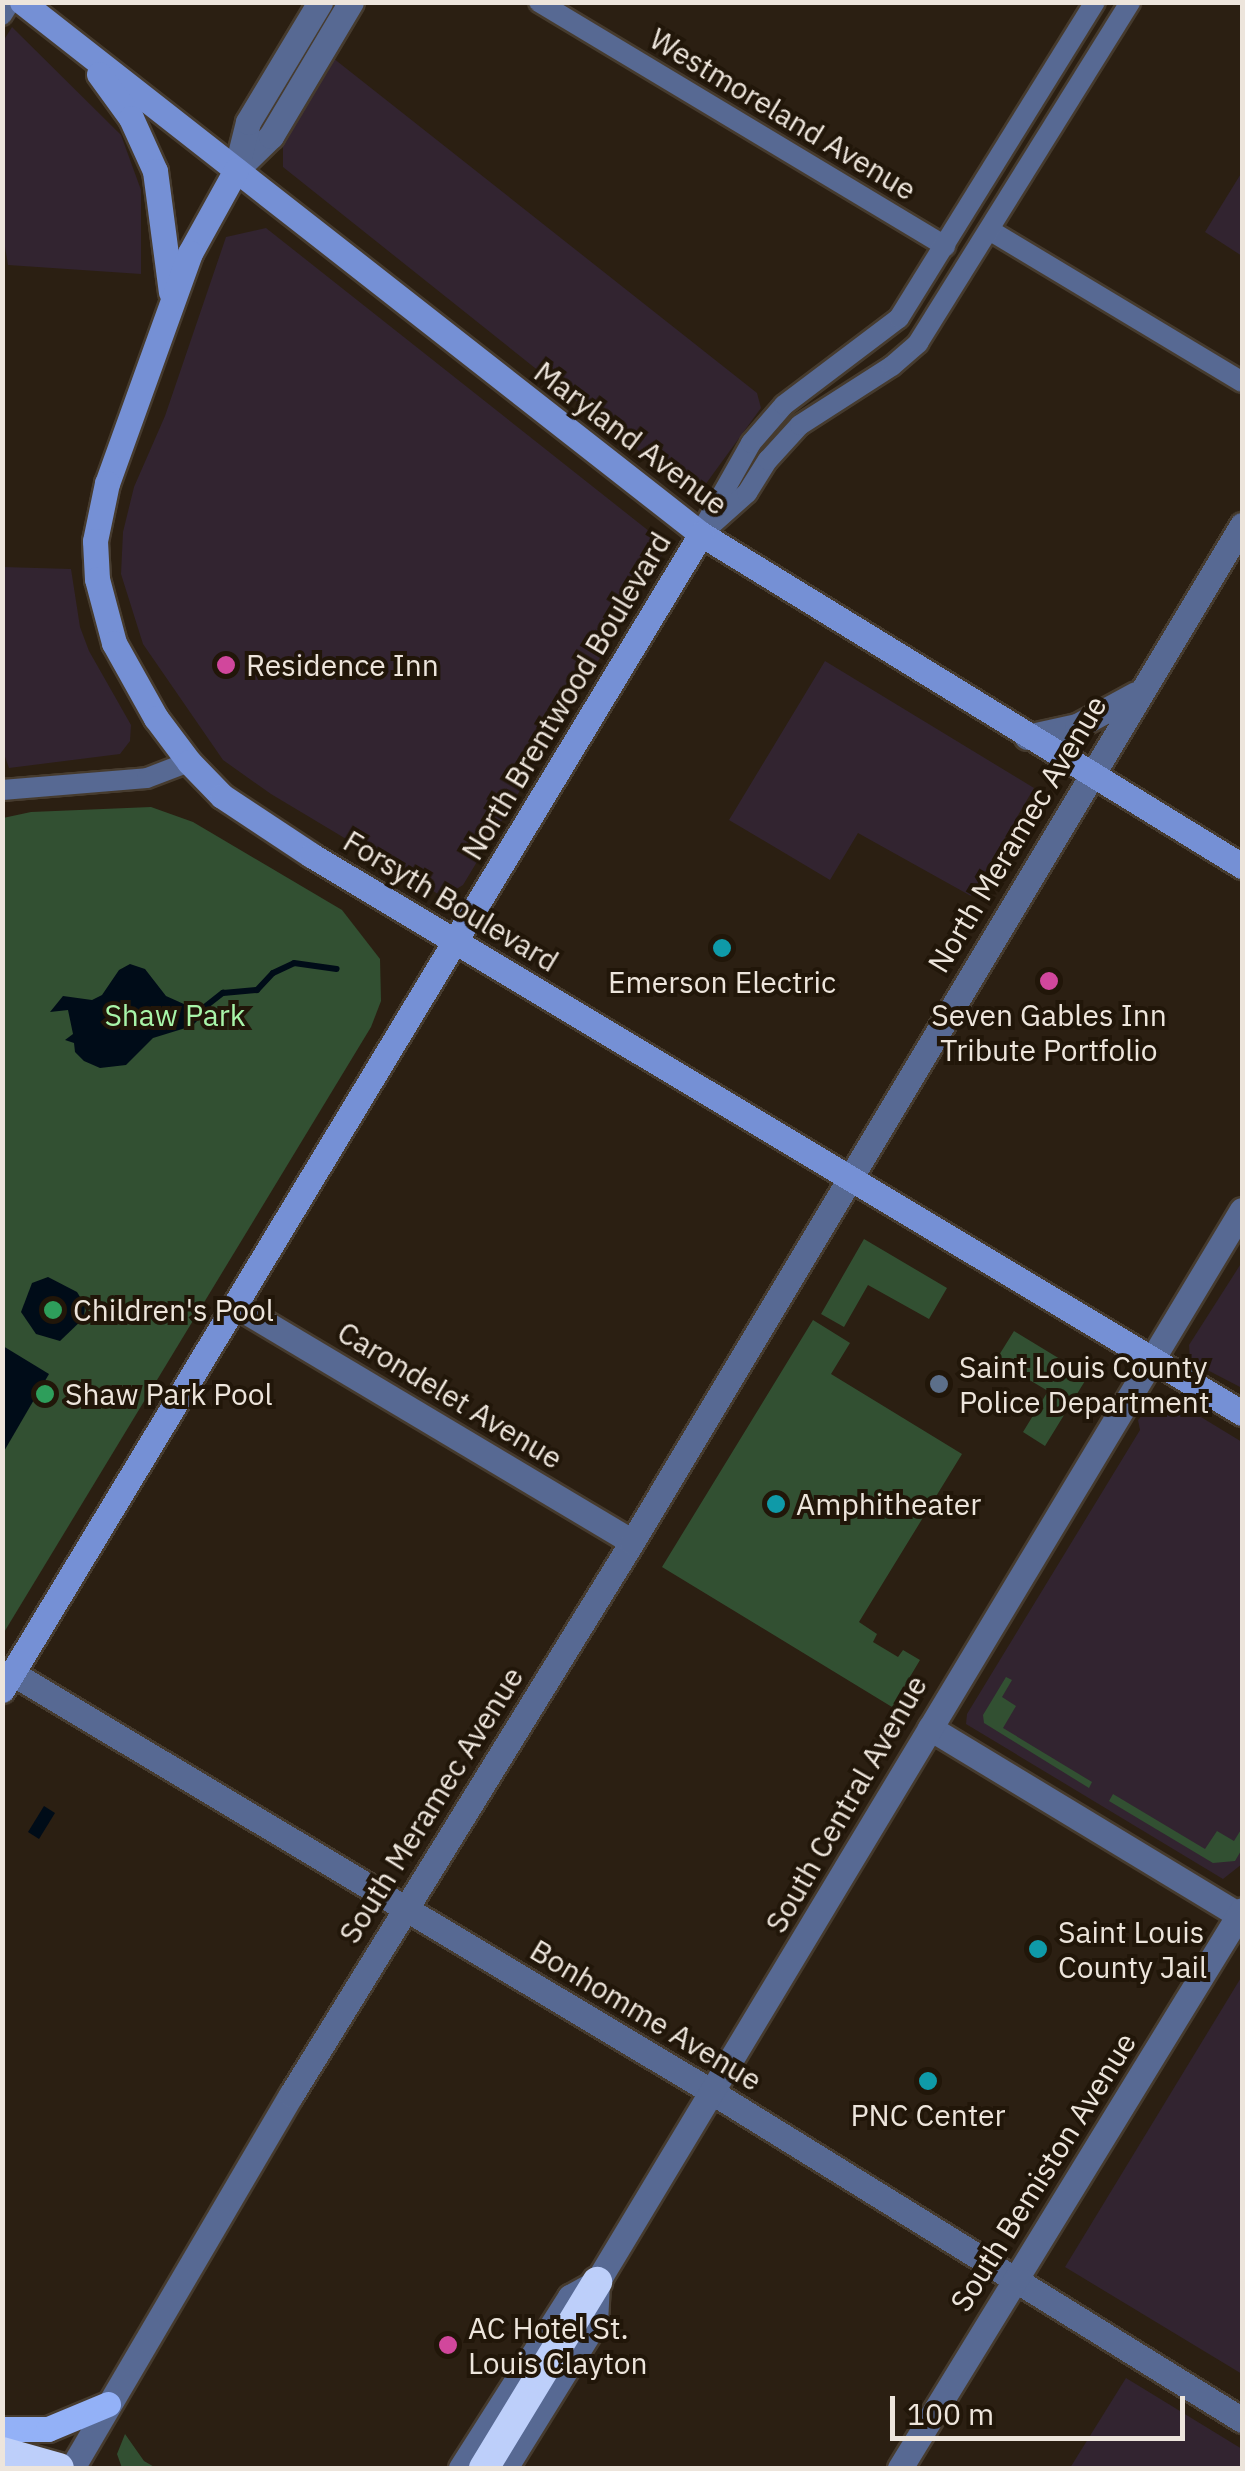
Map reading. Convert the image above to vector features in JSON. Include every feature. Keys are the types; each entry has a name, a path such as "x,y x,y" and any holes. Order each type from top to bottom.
{"highway":[{"path":"484,2468 598,2282"},
{"path":"2,2452 66,2468"}],"main road":[{"name":"Maryland Avenue","path":"22,2 701,534 1242,866"},
{"path":"78,46 131,118 155,172 168,246 171,311"},
{"name":"Forsyth Boulevard","path":"236,170 190,252 103,498 96,563 102,609 127,670 188,762 233,804 455,942 1242,1413"},
{"name":"North Brentwood Boulevard","path":"8,1682 701,534"},
{"path":"2,2430 48,2430 108,2404"},
{"path":"2,2430 66,2468"}],"street":[{"path":"2,16 10,2"},
{"path":"236,170 248,122 320,2"},
{"path":"236,170 271,136 351,2"},
{"name":"Westmoreland Avenue","path":"539,2 945,246"},
{"name":"North Brentwood Boulevard","path":"701,534 747,493 768,460 800,426 892,366 918,343 1130,2"},
{"name":"North Brentwood Boulevard","path":"701,534 726,480 784,404 891,326 945,246 1089,5"},
{"path":"991,231 1242,382"},
{"name":"North Meramec Avenue","path":"848,1177 1242,525"},
{"path":"1027,737 1077,726 1144,688"},
{"path":"2,790 147,778 188,762"},
{"name":"South Meramec Avenue","path":"66,2468 404,1907 632,1542 848,1177"},
{"name":"South Central Avenue","path":"505,2468 595,2323 598,2282 1028,1559 1153,1361 1242,1210"},
{"name":"Carondelet Avenue","path":"236,1305 632,1542"},
{"name":"Bonhomme Avenue","path":"8,1682 404,1907 712,2092 1013,2282 1242,2420"},
{"path":"930,1728 1242,1914"},
{"name":"South Bemiston Avenue","path":"900,2468 1242,1914"},
{"name":"South Central Avenue","path":"460,2468 570,2298 598,2282"}],"shaded area":[{"path":"12,27 121,135 141,190 141,274 8,265 2,229 2,43"},
{"path":"333,58 757,393 761,408 705,485 683,486 283,167 283,143"},
{"path":"1242,172 1242,256 1205,232"},
{"path":"266,228 659,539 662,555 463,885 443,897 271,794 223,760 143,644 121,574 123,532 134,487 165,416 226,237"},
{"path":"3,567 71,569 80,627 89,651 131,725 130,741 120,754 9,768 2,748"},
{"path":"825,661 1034,788 971,896 858,833 830,880 729,820"},
{"path":"130,964 145,969 166,996 195,1009 198,1020 192,1026 153,1038 126,1065 100,1068 84,1061 75,1052 74,1043 65,1040 73,1034 68,1010 50,1012 63,996 92,1000 102,995 119,970"},
{"path":"1242,1262 1242,1388 1190,1361 1189,1345"},
{"name":"Children's Pool","path":"48,1277 77,1292 85,1305 84,1318 60,1341 36,1334 21,1312 32,1283"},
{"path":"3,1346 49,1374 3,1453"},
{"path":"1159,1396 1168,1397 1242,1442 1242,1864 1223,1879 966,1724 967,1714 1140,1430 1138,1420"},
{"path":"44,1806 55,1813 39,1839 28,1832"},
{"path":"1242,1976 1242,2374 1065,2267"},
{"path":"1126,2378 1242,2449 1242,2468 1070,2468"}],"green space":[{"name":"Shaw Park","path":"151,807 193,822 342,910 380,959 381,1001 371,1027 3,1634 3,818 31,812"},
{"path":"864,1239 947,1288 929,1319 868,1285 844,1327 821,1314"},
{"path":"813,1320 850,1343 831,1374 962,1454 859,1622 877,1634 873,1642 898,1657 903,1650 920,1660 892,1707 662,1567"},
{"path":"1014,1331 1088,1376 1045,1446 1023,1432 1048,1391 996,1360"},
{"path":"1006,1677 1012,1680 1002,1697 1016,1706 1003,1728 1092,1782 1089,1788 984,1723 983,1715"},
{"path":"1113,1794 1205,1849 1217,1831 1234,1841 1242,1828 1242,1849 1235,1861 1213,1863 1109,1801"},
{"path":"125,2434 144,2461 156,2468 122,2468 117,2454"}],"waterway":[{"path":"197,1013 223,993 257,990 273,973 294,963 337,969"}],"place":[{"name":"Residence Inn","path":"226,665"},
{"name":"Emerson Electric","path":"722,948"},
{"name":"Seven Gables Inn Tribute Portfolio","path":"1049,981"},
{"name":"Children's Pool","path":"53,1310"},
{"name":"Saint Louis County Police Department","path":"939,1384"},
{"name":"Shaw Park Pool","path":"45,1394"},
{"name":"Amphitheater","path":"776,1504"},
{"name":"Saint Louis County Jail","path":"1038,1949"},
{"name":"PNC Center","path":"928,2081"},
{"name":"AC Hotel St. Louis Clayton","path":"448,2345"}]}
